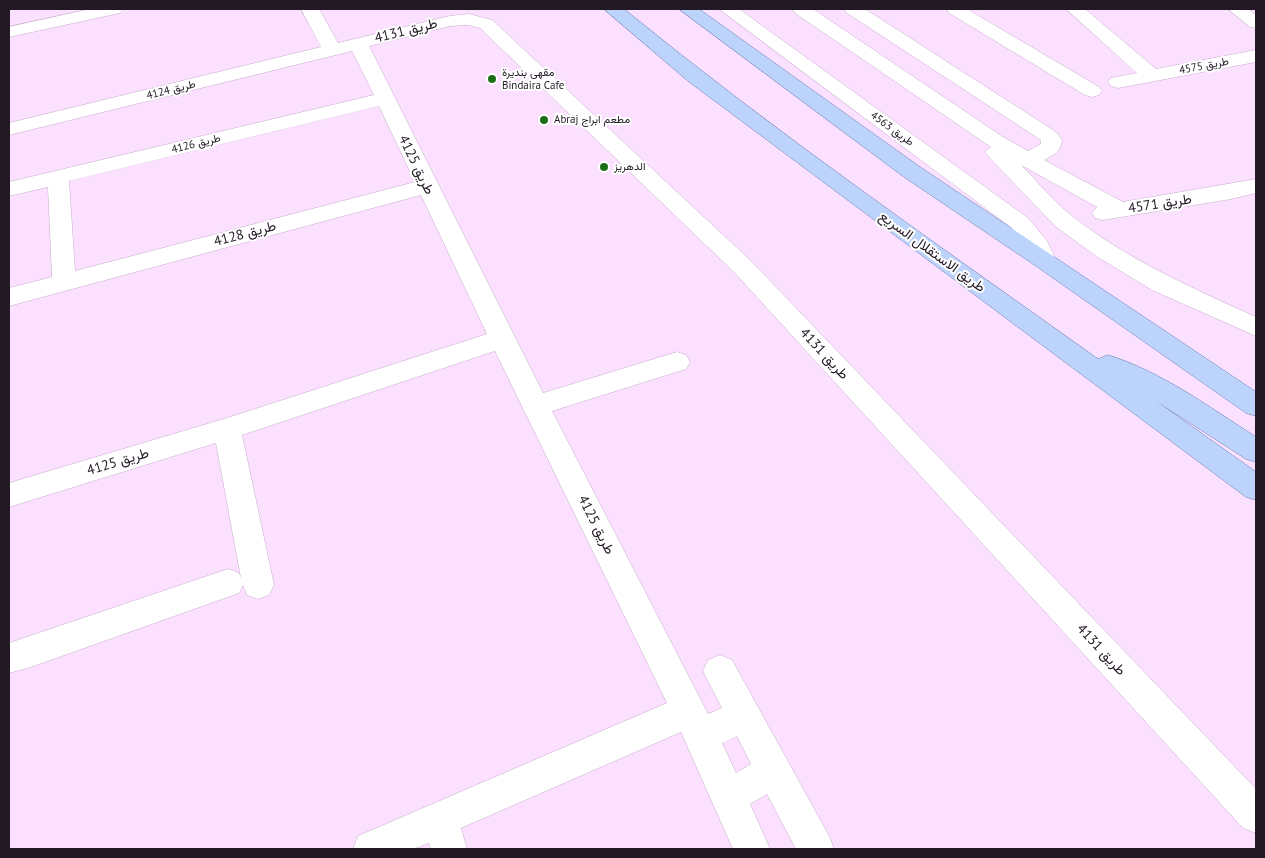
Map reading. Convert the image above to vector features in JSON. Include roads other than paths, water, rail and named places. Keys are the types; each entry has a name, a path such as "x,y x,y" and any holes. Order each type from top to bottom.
{"main road":[{"name":"طريق الاستقلال السريع","path":"613,9 702,83 1256,488"},
{"path":"688,9 912,172 1256,406"},
{"path":"1055,340 1157,388 1256,451"}],"street":[{"path":"9,32 114,9"},
{"name":"طريق 4125","path":"310,9 345,47 384,99 535,406 695,723 752,849"},
{"name":"طريق 4563","path":"728,9 1020,223 1039,247 1044,260"},
{"path":"801,9 1027,160 1120,210"},
{"path":"852,9 1049,136 1052,140 1051,147 1027,160"},
{"path":"955,9 1092,91"},
{"path":"1075,9 1152,76"},
{"path":"1237,9 1256,23"},
{"name":"طريق 4131","path":"345,47 482,15 491,28 742,266 1256,815"},
{"name":"طريق 4124","path":"9,129 345,47"},
{"path":"885,66 918,52"},
{"name":"طريق 4575","path":"1118,82 1256,56"},
{"name":"طريق 4126","path":"9,189 384,99"},
{"path":"968,122 1063,221 1104,250 1162,284 1256,327"},
{"path":"58,178 64,282"},
{"name":"طريق 4128","path":"9,298 427,186"},
{"name":"طريق 4571","path":"1063,221 1256,186"},
{"name":"طريق 4125","path":"9,495 227,429 502,339"},
{"path":"535,406 677,362"},
{"path":"9,658 243,584 227,429"},
{"path":"720,671 816,849"},
{"path":"371,849 445,834 695,723 744,716"},
{"path":"728,796 774,771"}],"place":[{"name":"مقهى بنديرة Bindaira Cafe","path":"492,79"},
{"name":"Abraj مطعم ابراج","path":"544,120"},
{"name":"الدهريز","path":"604,167"}]}
